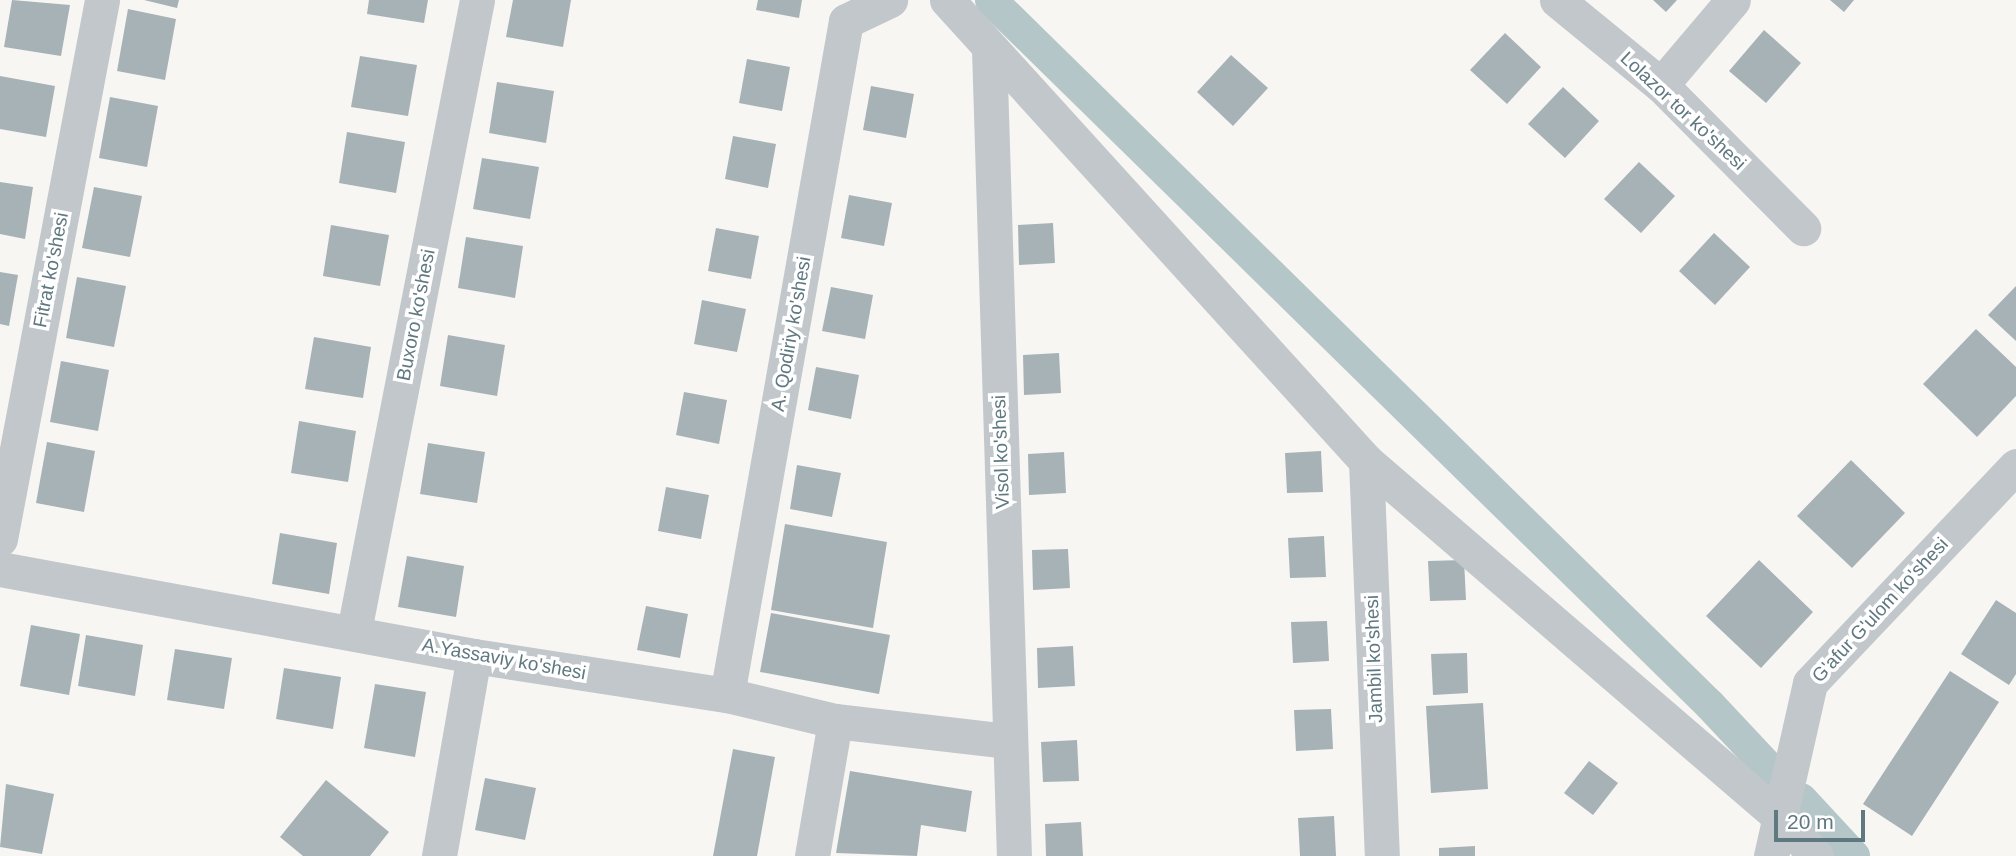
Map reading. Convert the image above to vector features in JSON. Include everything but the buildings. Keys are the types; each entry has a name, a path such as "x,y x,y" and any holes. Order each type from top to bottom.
{"street":[{"name":"Fitrat ko'shesi","path":"0,540 102,0"},
{"name":"Buxoro ko'shesi","path":"354,631 477,0"},
{"name":"A. Qodiriy ko'shesi","path":"727,695 846,21 891,0"},
{"path":"947,0 1366,461 1782,819 1816,856"},
{"name":"Lolazor tor ko'shesi","path":"1557,0 1661,85 1804,228"},
{"path":"1661,85 1733,0"},
{"name":"Visol ko'shesi","path":"989,48 1014,856"},
{"name":"Jambil ko'shesi","path":"1366,461 1382,856"},
{"name":"G'afur G'ulom ko'shesi","path":"1771,856 1782,819 1810,682 2016,466"},
{"name":"A.Yassaviy ko'shesi","path":"0,569 354,631 474,656 727,695 835,721 1009,740"},
{"path":"439,856 474,656"},
{"path":"812,856 835,721"}],"waterway":[{"path":"991,0 1709,704 1771,770"},
{"path":"1801,799 1854,856"}]}
